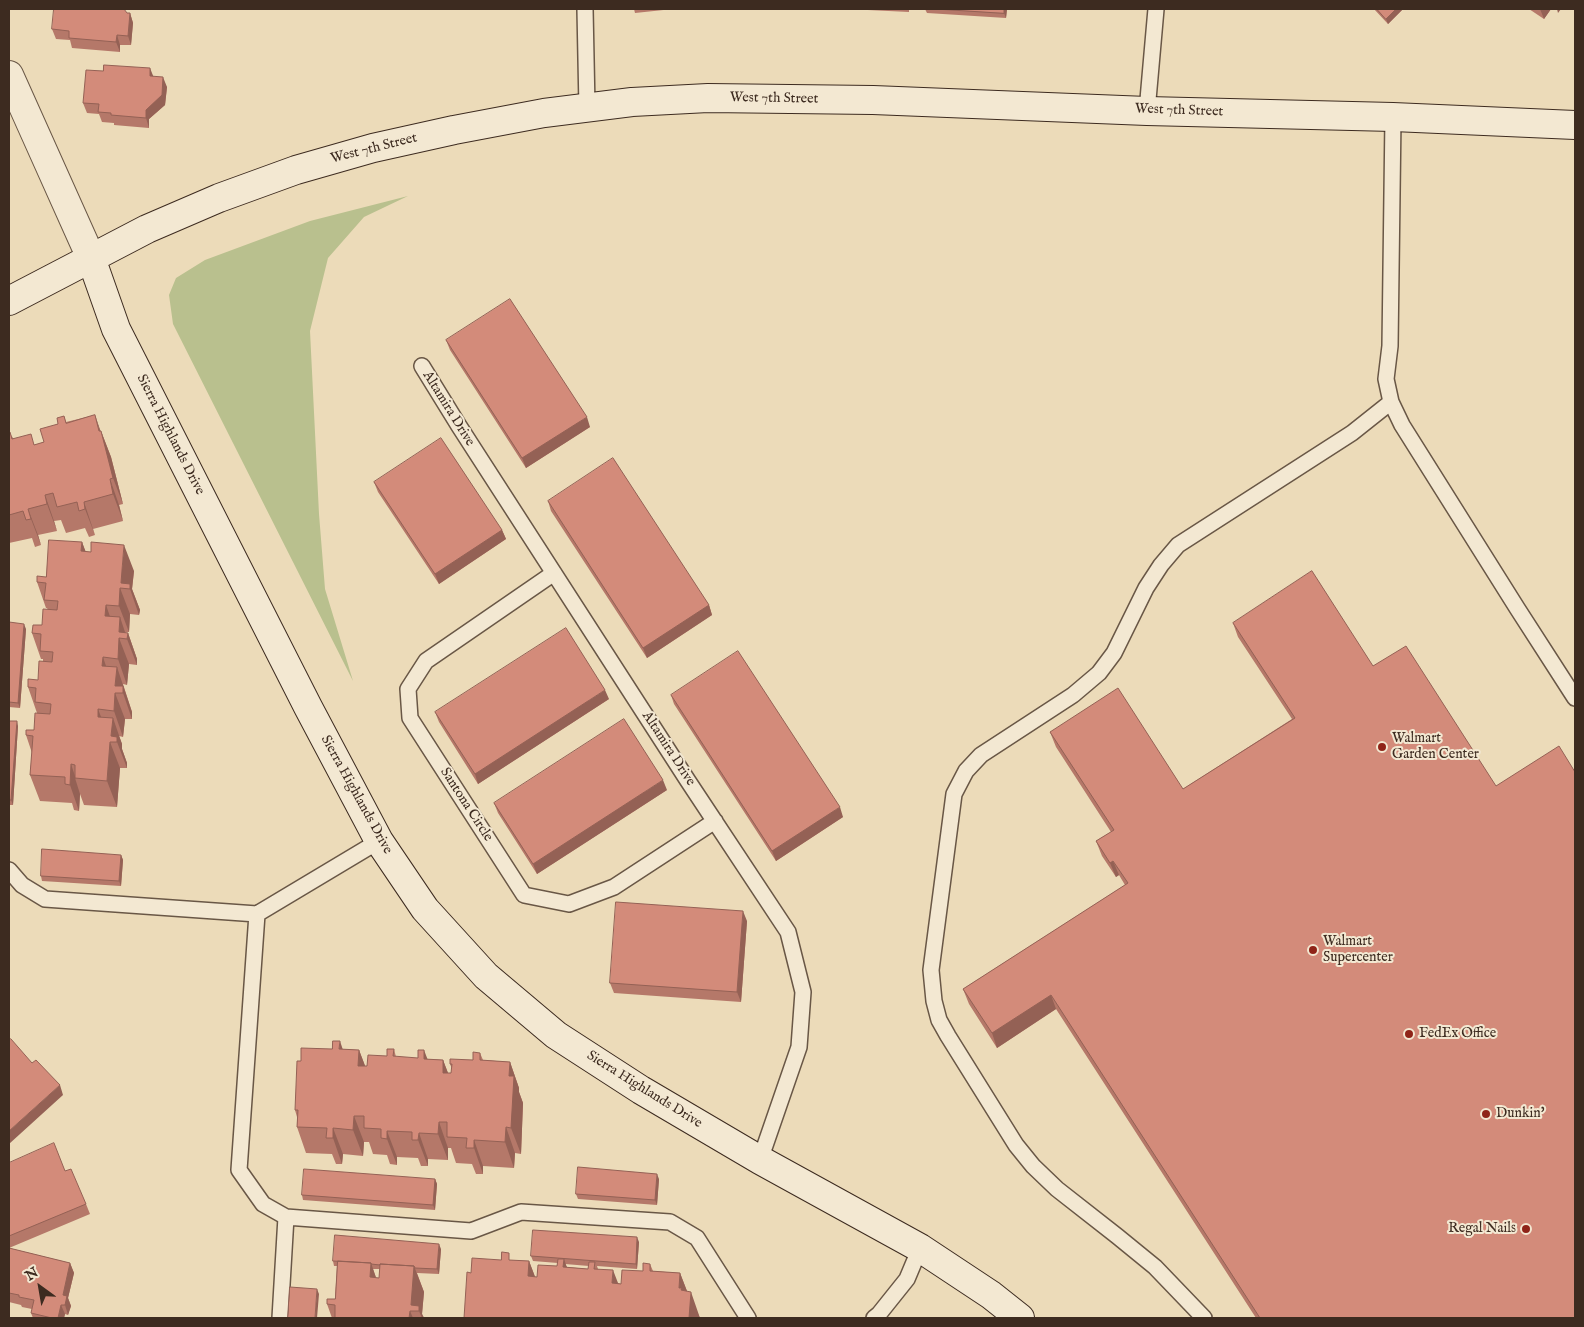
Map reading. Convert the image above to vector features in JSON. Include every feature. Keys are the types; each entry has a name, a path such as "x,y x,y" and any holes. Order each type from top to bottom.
{"street":[{"name":"Sierra Highlands Drive","path":"9,75 91,258 116,329 308,707 379,841 425,909 486,976 556,1035 641,1090 760,1160 920,1248 991,1295 1020,1318"},
{"name":"West 7th Street","path":"9,301 147,229 219,198 296,170 373,148 454,130 544,112 632,102 708,98 873,100 1393,117 1575,125"}],"lane":[{"path":"585,9 587,108"},
{"path":"1147,110 1156,9"},
{"path":"1393,117 1390,346 1386,379 1391,402 1402,425 1429,470 1575,698"},
{"name":"Altamira Drive","path":"422,366 714,821 788,932 803,992 799,1047 760,1160"},
{"path":"1204,1318 1155,1267 1057,1189 1032,1166 1016,1145 939,1020 934,1001 931,970 954,794 966,771 980,755 1073,695 1098,673 1114,653 1146,588 1161,565 1178,545 1352,433 1391,402"},
{"name":"Santona Circle","path":"554,573 426,661 408,689 410,718 524,895 569,904 614,887 714,821"},
{"path":"9,870 22,886 45,899 257,914 379,841"},
{"path":"257,914 239,1170 263,1204 286,1217 471,1231 521,1212 670,1222 697,1238 748,1318"},
{"path":"280,1318 286,1217"},
{"path":"874,1318 907,1279 920,1248"}],"green space":[{"path":"408,196 364,217 328,258 310,331 319,514 325,589 353,681 173,324 169,295 176,278 205,260 310,221"}],"building":[{"path":"54,9 124,9 127,13 130,13 128,36 117,35 116,42 69,38 69,31 52,29"},
{"path":"936,9 1004,9 1004,13"},
{"path":"1377,9 1396,9 1386,19"},
{"path":"104,65 150,68 150,76 163,77 162,95 146,110 146,118 98,112 99,104 83,103 86,70 103,71"},
{"path":"510,299 587,417 522,458 446,340"},
{"path":"95,415 113,478 110,479 113,494 84,502 85,509 79,511 77,502 57,507 53,493 45,495 47,504 28,509 31,519 26,520 23,511 9,515 9,432 12,439 31,434 34,445 44,442 40,429 58,424 57,418 64,416 66,423"},
{"path":"441,438 502,530 435,574 374,482"},
{"path":"613,458 709,605 643,648 548,501"},
{"path":"49,540 82,542 81,551 91,552 91,542 124,545 121,583 130,584 130,589 120,588 119,606 106,605 105,616 120,617 119,632 128,633 127,639 119,638 118,659 103,657 102,666 117,667 115,686 123,686 123,693 115,693 114,711 98,709 98,717 113,718 111,736 117,737 117,742 110,742 107,781 75,778 75,765 71,764 70,785 65,784 65,777 30,775 33,736 26,735 26,730 34,730 35,713 50,714 51,704 35,702 36,688 28,687 28,679 38,680 39,661 52,662 53,652 40,651 41,634 32,633 33,625 42,625 43,609 57,610 58,601 44,600 46,583 37,582 37,576 46,577"},
{"name":"Walmart Supercenter","path":"1312,571 1373,666 1406,646 1496,786 1559,746 1575,772 1575,1318 1260,1318 1051,995 992,1033 963,989 1128,883 1113,861 1110,863 1096,841 1114,830 1050,732 1118,688 1183,789 1295,718 1233,623"},
{"path":"9,622 24,624 18,703 9,702"},
{"path":"566,628 605,690 475,774 435,712"},
{"path":"738,651 840,807 772,851 671,695"},
{"path":"624,719 663,780 533,864 494,803"},
{"path":"9,721 17,721 11,800 9,800"},
{"path":"42,849 121,855 119,881 41,876"},
{"path":"616,902 743,911 737,992 610,983"},
{"path":"11,1039 32,1063 36,1060 60,1085 9,1131 9,1040"},
{"path":"333,1041 340,1041 339,1049 359,1050 358,1066 367,1066 368,1055 387,1056 387,1049 394,1049 393,1056 418,1058 418,1050 424,1050 424,1059 443,1060 443,1073 451,1073 452,1064 450,1064 450,1059 473,1060 473,1052 480,1053 480,1060 510,1062 509,1076 514,1076 511,1128 506,1127 505,1142 474,1140 474,1148 466,1148 467,1138 447,1137 447,1122 439,1122 438,1134 419,1133 418,1140 412,1140 412,1132 387,1131 387,1139 381,1138 381,1129 364,1128 364,1116 354,1116 353,1130 333,1128 333,1138 326,1138 327,1128 297,1127 298,1110 295,1110 297,1061 301,1061 301,1048 332,1049"},
{"path":"54,1143 65,1171 71,1169 86,1204 9,1236 9,1163"},
{"path":"578,1167 657,1174 655,1200 576,1194"},
{"path":"304,1169 435,1179 433,1205 302,1195"},
{"path":"533,1230 637,1237 636,1264 531,1256"},
{"path":"335,1235 439,1244 437,1269 333,1261"},
{"path":"9,1248 70,1263 63,1295 67,1296 65,1305 61,1305 58,1318 31,1313 34,1300 9,1293"},
{"path":"502,1252 509,1253 509,1260 529,1261 528,1276 537,1277 538,1265 557,1266 558,1259 564,1259 563,1267 588,1269 589,1262 595,1262 594,1269 613,1270 612,1283 621,1284 622,1270 643,1271 643,1263 650,1264 650,1271 680,1273 679,1288 691,1292 689,1318 464,1318 467,1272 471,1273 472,1258 501,1260"},
{"path":"338,1261 371,1263 370,1277 379,1278 380,1264 414,1266 411,1305 419,1306 419,1311 410,1311 409,1318 335,1318 335,1305 327,1304 327,1299 335,1299"},
{"path":"290,1287 317,1289 315,1318 288,1318"}],"place":[{"name":"Walmart Garden Center","path":"1382,747"},
{"name":"Walmart Supercenter","path":"1313,950"},
{"name":"FedEx Office","path":"1409,1034"},
{"name":"Dunkin'","path":"1486,1114"},
{"name":"Regal Nails","path":"1526,1229"}]}
